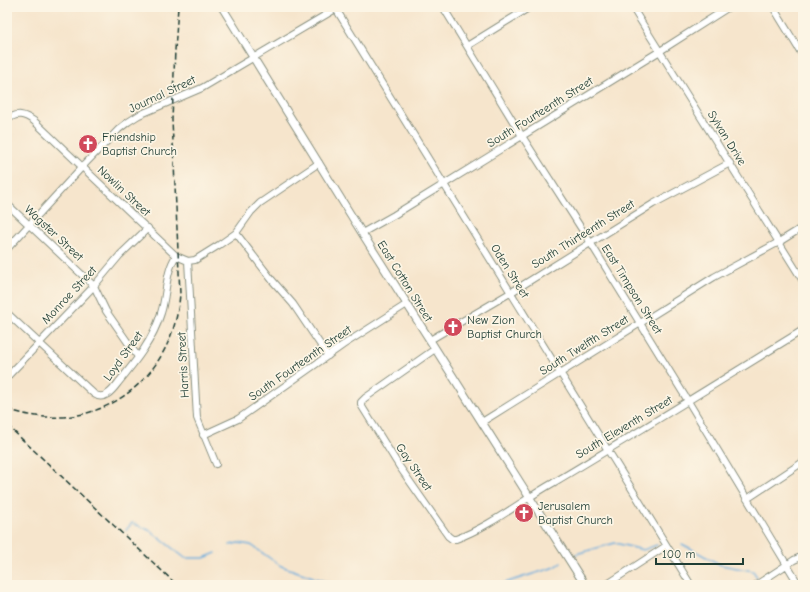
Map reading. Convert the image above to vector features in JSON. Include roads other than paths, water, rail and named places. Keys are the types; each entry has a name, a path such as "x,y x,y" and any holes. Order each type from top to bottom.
{"main road":[{"name":"East Cotton Street","path":"222,7 362,233 585,585"}],"street":[{"name":"East Timpson Street","path":"443,7 522,136 640,323 799,585"},
{"path":"466,46 530,7"},
{"name":"Sylvan Drive","path":"632,7 803,281"},
{"name":"South Fourteenth Street","path":"362,233 522,136 729,7"},
{"path":"772,7 803,56"},
{"name":"Journal Street","path":"7,249 82,167 119,129 128,122 139,115 198,90 338,8"},
{"name":"Oden Street","path":"338,8 510,293 690,585"},
{"name":"Nowlin Street","path":"7,120 14,115 20,114 27,116 34,121 176,256"},
{"path":"176,256 188,261 198,259 236,233 251,212 260,203 319,163"},
{"name":"South Thirteenth Street","path":"430,340 510,293 656,202 730,163"},
{"name":"Wagster Street","path":"7,204 94,286 106,311 138,357"},
{"name":"South Twelfth Street","path":"482,422 714,277 779,242 803,227"},
{"name":"Monroe Street","path":"7,377 94,286 120,255 148,228"},
{"path":"236,233 272,280 293,304 328,356"},
{"name":"Loyd Street","path":"39,343 98,397 112,391 151,338 162,312 170,271 176,256"},
{"name":"Harris Street","path":"188,261 197,418 216,464"},
{"name":"South Fourteenth Street","path":"203,435 238,419 328,356 407,304"},
{"path":"7,312 39,343"},
{"name":"South Eleventh Street","path":"453,539 460,538 489,523 529,496 608,451 803,330"},
{"name":"Gay Street","path":"435,349 365,398 361,404 364,412 398,466 448,536 453,539"},
{"path":"747,499 803,462"},
{"path":"606,585 666,546"},
{"path":"756,585 787,564 803,556"}],"waterway":[{"path":"126,530 132,523 149,530 185,558 204,558 216,553"},
{"path":"230,545 238,543 251,545 281,566 336,585"},
{"path":"576,554 615,543 643,550 657,545"},
{"path":"682,544 721,565 753,571 757,577"},
{"path":"498,585 555,567 561,563"}],"railway":[{"path":"7,409 39,416 69,416 98,410 123,396 145,378 162,354 174,326 180,294 172,120 178,7"},
{"path":"7,425 177,585"}],"place":[{"name":"Friendship Baptist Church","path":"88,144"},
{"name":"New Zion Baptist Church","path":"453,327"},
{"name":"Jerusalem Baptist Church","path":"524,513"}]}
